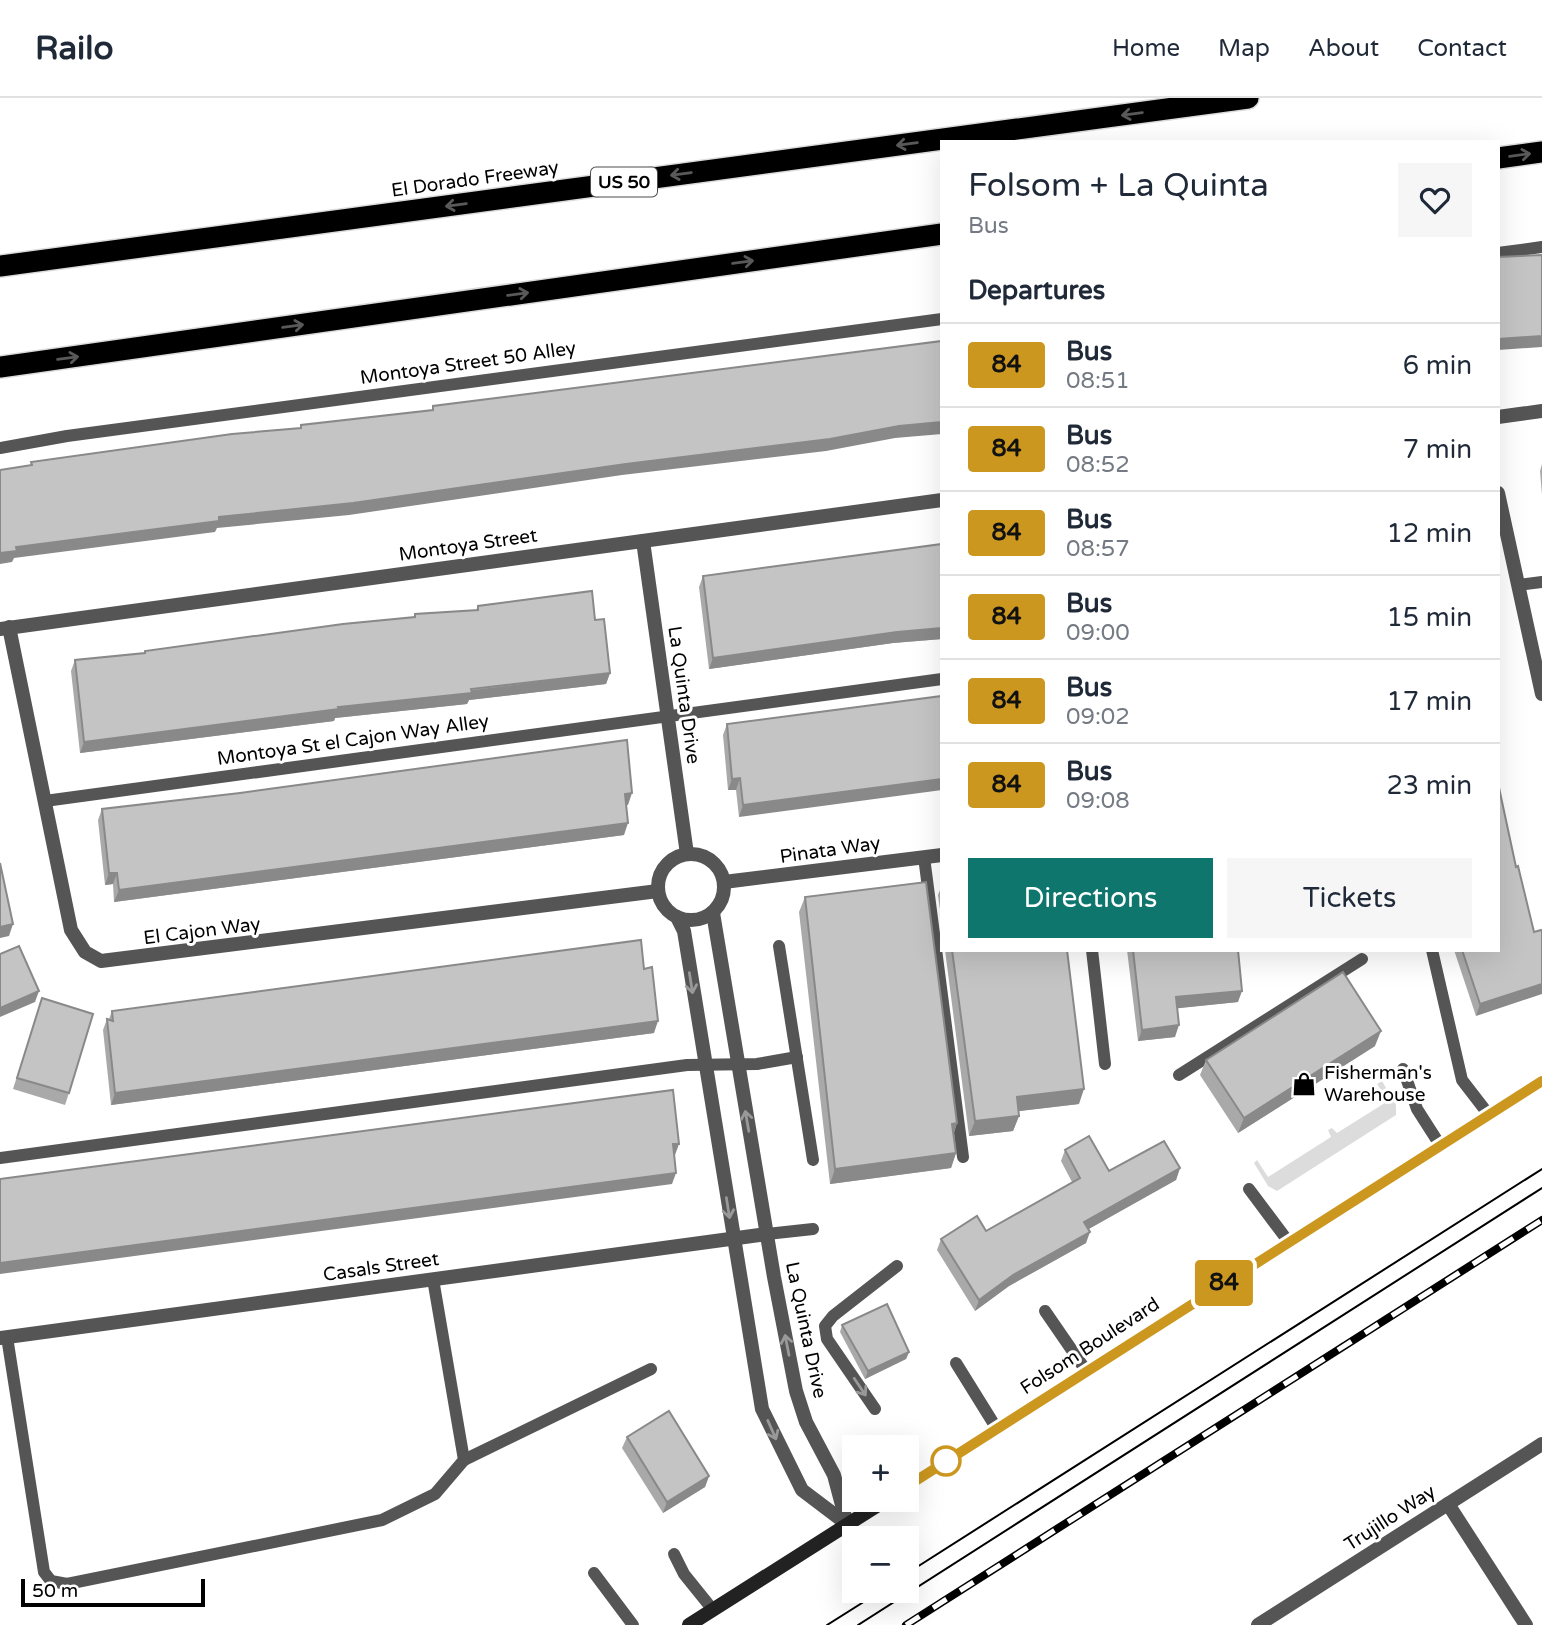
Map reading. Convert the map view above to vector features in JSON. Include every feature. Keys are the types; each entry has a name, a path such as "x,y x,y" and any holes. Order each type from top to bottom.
{"highway":[{"name":"El Dorado Freeway","path":"0,266 1248,98"},
{"path":"1500,158 1542,152"},
{"path":"0,367 940,234"}],"main road":[{"name":"Folsom Boulevard","path":"919,1479 1542,1080"},
{"path":"689,1625 866,1512"}],"street":[{"path":"1500,417 1542,411"},
{"name":"Montoya Street","path":"4,628 940,500"},
{"path":"1500,502 1542,694"},
{"name":"La Quinta Drive","path":"643,541 687,854"},
{"name":"El Cajon Way","path":"4,628 45,801 71,930 85,952 101,961 658,891"},
{"path":"687,854 712,861 724,883 722,900 713,913 694,920 677,917 666,909 658,891 658,880 668,862 687,854"},
{"name":"Pinata Way","path":"724,883 940,855"},
{"name":"La Quinta Drive","path":"713,913 796,1391 806,1422 834,1475 847,1524"},
{"path":"677,917 684,931 762,1409 802,1490 847,1524"},
{"name":"Casals Street","path":"4,1338 767,1234"},
{"name":"Trujillo Way","path":"1258,1625 1542,1444"},
{"path":"1448,1504 1526,1625"}],"lane":[{"path":"1500,253 1542,247"},
{"name":"Montoya Street 50 Alley","path":"0,448 67,436 940,319"},
{"path":"1518,585 1542,582"},
{"name":"Montoya St el Cajon Way Alley","path":"45,801 940,679"},
{"path":"924,857 963,1157"},
{"path":"779,946 813,1160"},
{"path":"1092,952 1105,1064"},
{"path":"1432,952 1462,1080 1489,1115"},
{"path":"1179,1075 1362,959"},
{"path":"0,1158 705,1065 738,1065 797,1057"},
{"path":"1404,1069 1417,1109 1440,1146"},
{"path":"1249,1189 1288,1241"},
{"path":"767,1234 813,1229"},
{"path":"875,1409 827,1339 825,1326 833,1315 897,1266"},
{"path":"433,1279 464,1460"},
{"path":"1045,1311 1087,1372"},
{"path":"4,1338 44,1572 51,1581 66,1584 382,1520 435,1494 464,1460 651,1369"},
{"path":"956,1363 997,1429"},
{"path":"674,1554 684,1574 713,1610"},
{"path":"594,1573 633,1625"}],"shaded area":[{"path":"1382,1081 1396,1105 1396,1115 1277,1191 1268,1186 1254,1163 1257,1160 1268,1177 1331,1137 1328,1130 1332,1128 1337,1133 1388,1101 1377,1084"}],"building":[{"path":"1542,255 1542,336 1500,339 1500,257"},
{"path":"940,341 940,422 353,503 219,517 219,521 16,547 17,551 0,553 0,470 32,465 31,462 232,434 301,428 301,425 433,410 433,406"},
{"path":"940,544 940,628 713,658 703,576"},
{"path":"592,591 595,620 604,619 610,673 471,689 472,693 338,707 339,709 84,742 75,660 415,617 415,614 478,610 478,606"},
{"path":"940,696 940,779 743,805 740,778 732,779 727,724"},
{"path":"627,740 632,793 625,794 628,823 119,890 117,873 109,873 102,809 240,793"},
{"path":"1500,792 1516,867 1518,866 1534,932 1542,932 1542,984 1480,1004 1463,952 1500,952"},
{"path":"0,863 13,924 0,927"},
{"path":"926,882 957,1123 952,1124 956,1153 835,1169 805,897"},
{"path":"641,940 644,969 652,967 658,1021 115,1093 107,1019 113,1021 112,1011"},
{"path":"19,946 39,991 0,1008 0,954"},
{"path":"952,952 1067,952 1084,1089 1017,1097 1019,1116 975,1121"},
{"path":"1133,952 1238,952 1242,991 1176,997 1179,1025 1142,1030"},
{"path":"1343,972 1381,1031 1244,1118 1206,1060"},
{"path":"42,998 93,1014 69,1093 17,1078"},
{"path":"673,1090 679,1144 673,1144 676,1173 0,1263 0,1179"},
{"path":"1089,1136 1109,1171 1164,1141 1180,1168 1084,1222 1090,1232 1013,1275 979,1300 941,1239 977,1216 986,1231 1080,1178 1065,1150"},
{"path":"887,1304 909,1352 868,1371 842,1325"},
{"path":"669,1411 709,1476 667,1502 627,1437"}],"tram line":[{"path":"919,1566 1542,1169"},
{"path":"858,1625 1542,1188"},
{"path":"827,1625 862,1603"}],"railway":[{"path":"906,1625 1542,1220"}],"bus line":[{"name":"84","path":"919,1479 1542,1081"}],"place":[{"name":"Fisherman's Warehouse","path":"1304,1084"}]}
